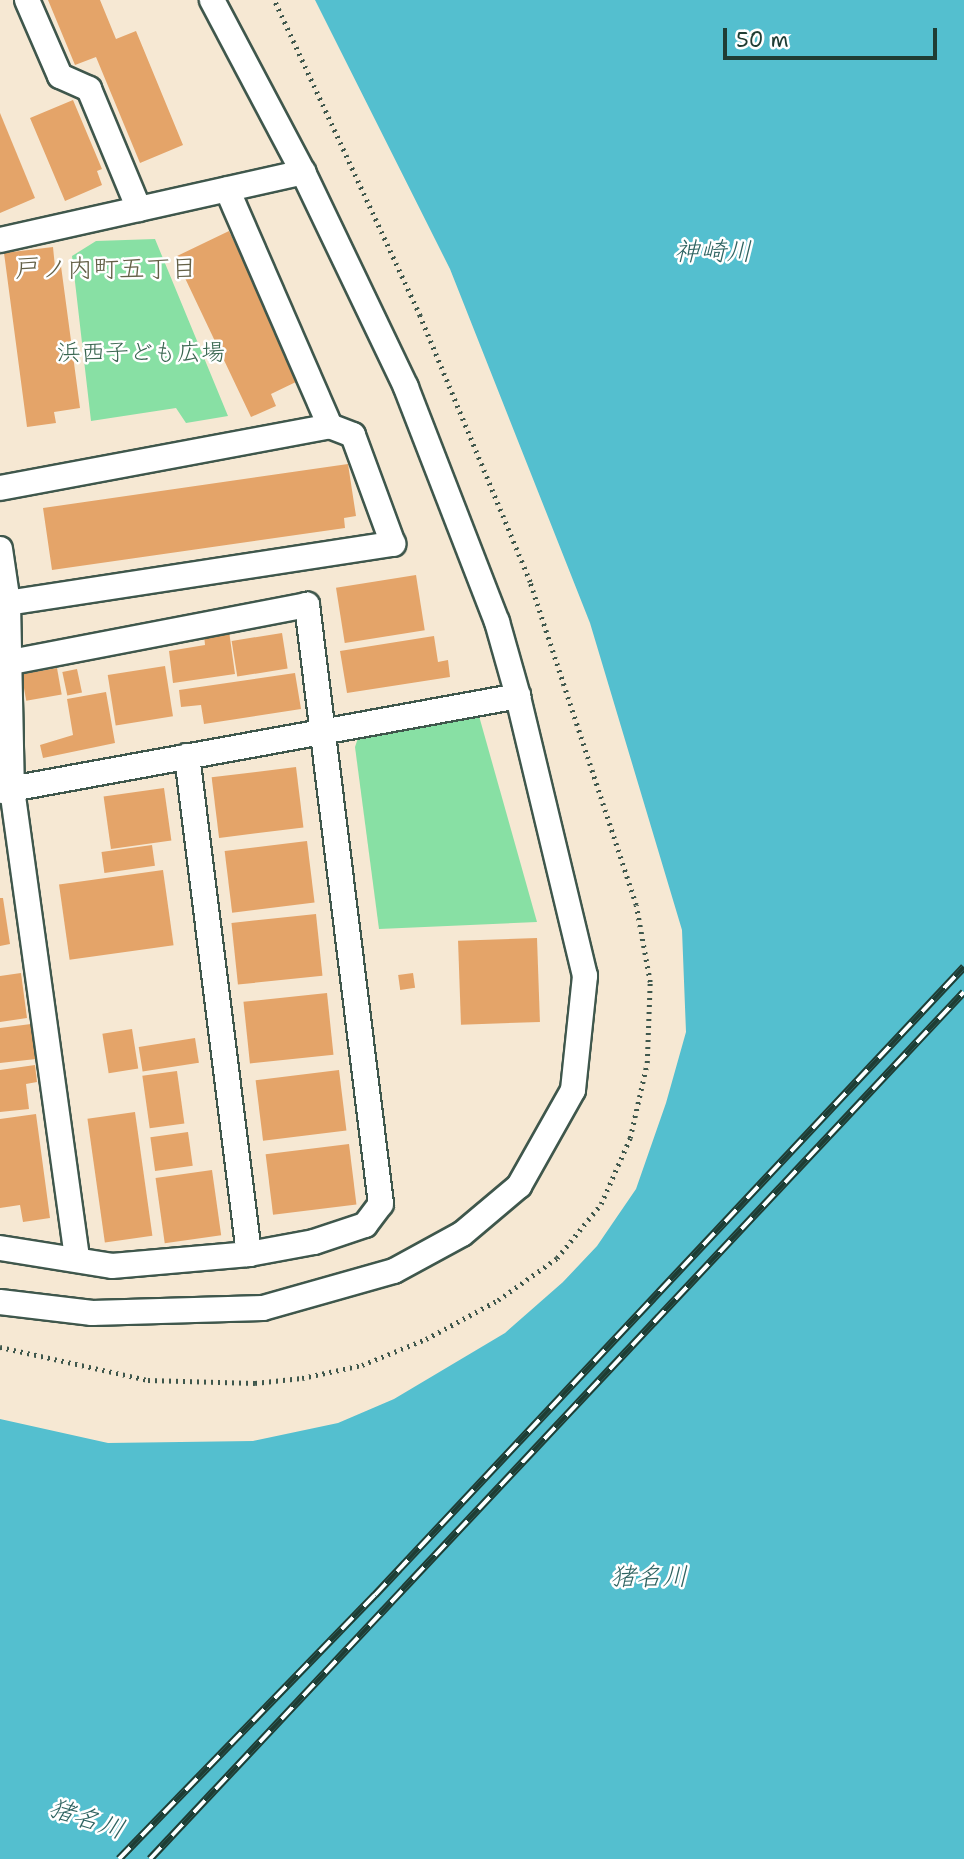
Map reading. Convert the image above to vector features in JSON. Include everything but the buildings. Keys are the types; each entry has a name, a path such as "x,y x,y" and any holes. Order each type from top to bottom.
{"street":[{"path":"27,0 60,76 89,89 139,209"},
{"path":"0,1302 92,1313 263,1308 394,1271 462,1234 519,1186 573,1090 585,976 518,695 497,622 406,387 303,172 212,0"},
{"path":"0,240 303,172"},
{"path":"227,189 330,426"},
{"path":"0,488 330,426 354,435 393,544 4,603"},
{"path":"0,549 10,662 6,790 77,1259"},
{"path":"0,1248 112,1266 249,1254 314,1242 365,1226 381,1204 307,606 10,662"},
{"path":"6,790 518,695"},
{"path":"187,756 249,1254"}],"path":[{"path":"0,1347 148,1380 255,1383 362,1365 426,1339 498,1300 557,1258 601,1204 630,1138 647,1063 650,982 636,905 530,582 420,316 274,0"}],"green space":[{"name":"浜西子ども広場","path":"155,239 228,416 186,423 176,408 91,421 72,256 96,241"},
{"path":"479,716 537,922 379,929 355,747 358,738"}],"water":[{"path":"315,0 964,0 964,1859 0,1859 0,1419 108,1443 253,1441 338,1423 394,1399 505,1333 563,1282 597,1246 636,1189 666,1103 686,1032 682,930 590,623 450,269"}],"railway":[{"path":"119,1859 375,1595 964,967"},
{"path":"150,1859 964,992"}],"district":[{"name":"戸ノ内町五丁目","path":"106,268"}],"water label":[{"name":"神崎川","path":"713,251"},
{"name":"猪名川","path":"649,1576"},
{"name":"猪名川","path":"87,1818"}]}
